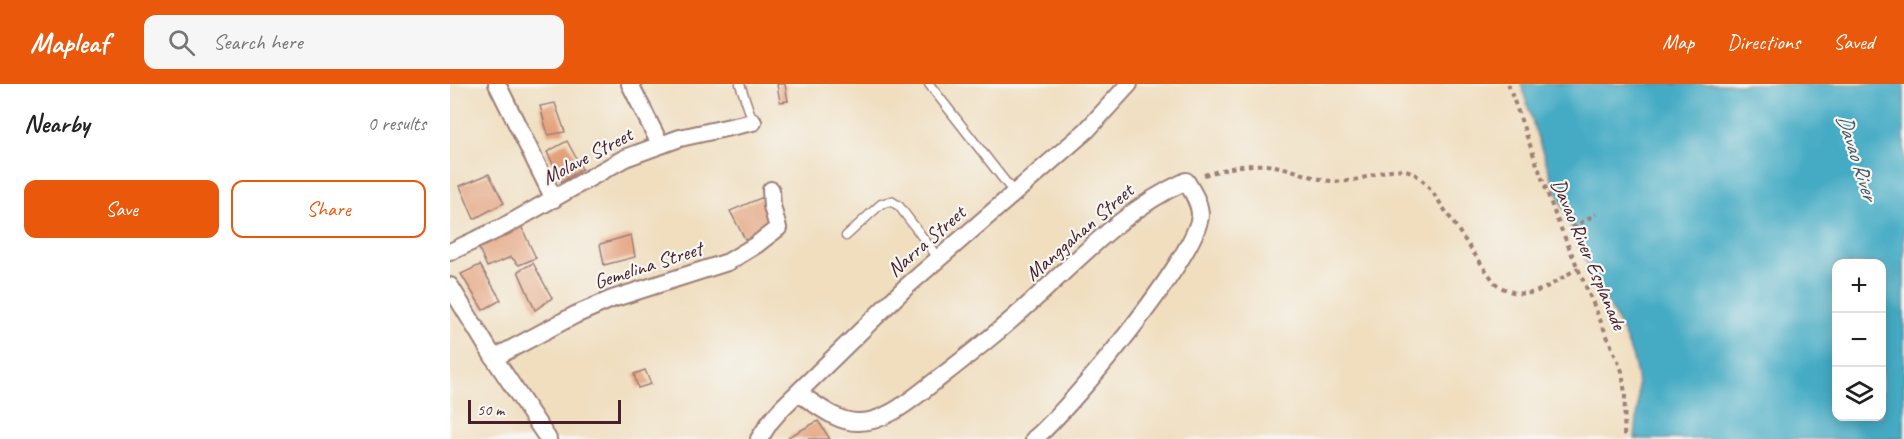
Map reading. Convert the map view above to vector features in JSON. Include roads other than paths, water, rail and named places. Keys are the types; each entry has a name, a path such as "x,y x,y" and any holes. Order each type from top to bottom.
{"street":[{"path":"497,84 554,199"},
{"path":"630,84 660,144"},
{"name":"Narra Street","path":"759,439 770,422 798,393 906,288 1088,130 1129,84"},
{"name":"Molave Street","path":"450,252 503,227 625,158 660,144 705,131 753,122"},
{"name":"Manggahan Street","path":"798,393 849,422 861,422 883,416 911,400 977,349 1119,223 1158,195 1186,181 1196,198 1200,214 1189,246 1161,288 1087,383 1045,430 1034,439"},
{"name":"Gemelina Street","path":"494,358 574,315 612,299 705,271 738,256 778,228 772,206 771,190"},
{"path":"450,286 548,439"}],"lane":[{"path":"741,84 753,122"},
{"path":"929,84 1015,194"},
{"path":"846,237 881,204 891,201 898,206 939,259"}],"water":[{"name":"Davao River","path":"1521,84 1904,84 1904,439 1635,439 1638,384 1631,353 1587,263 1551,175"}]}
